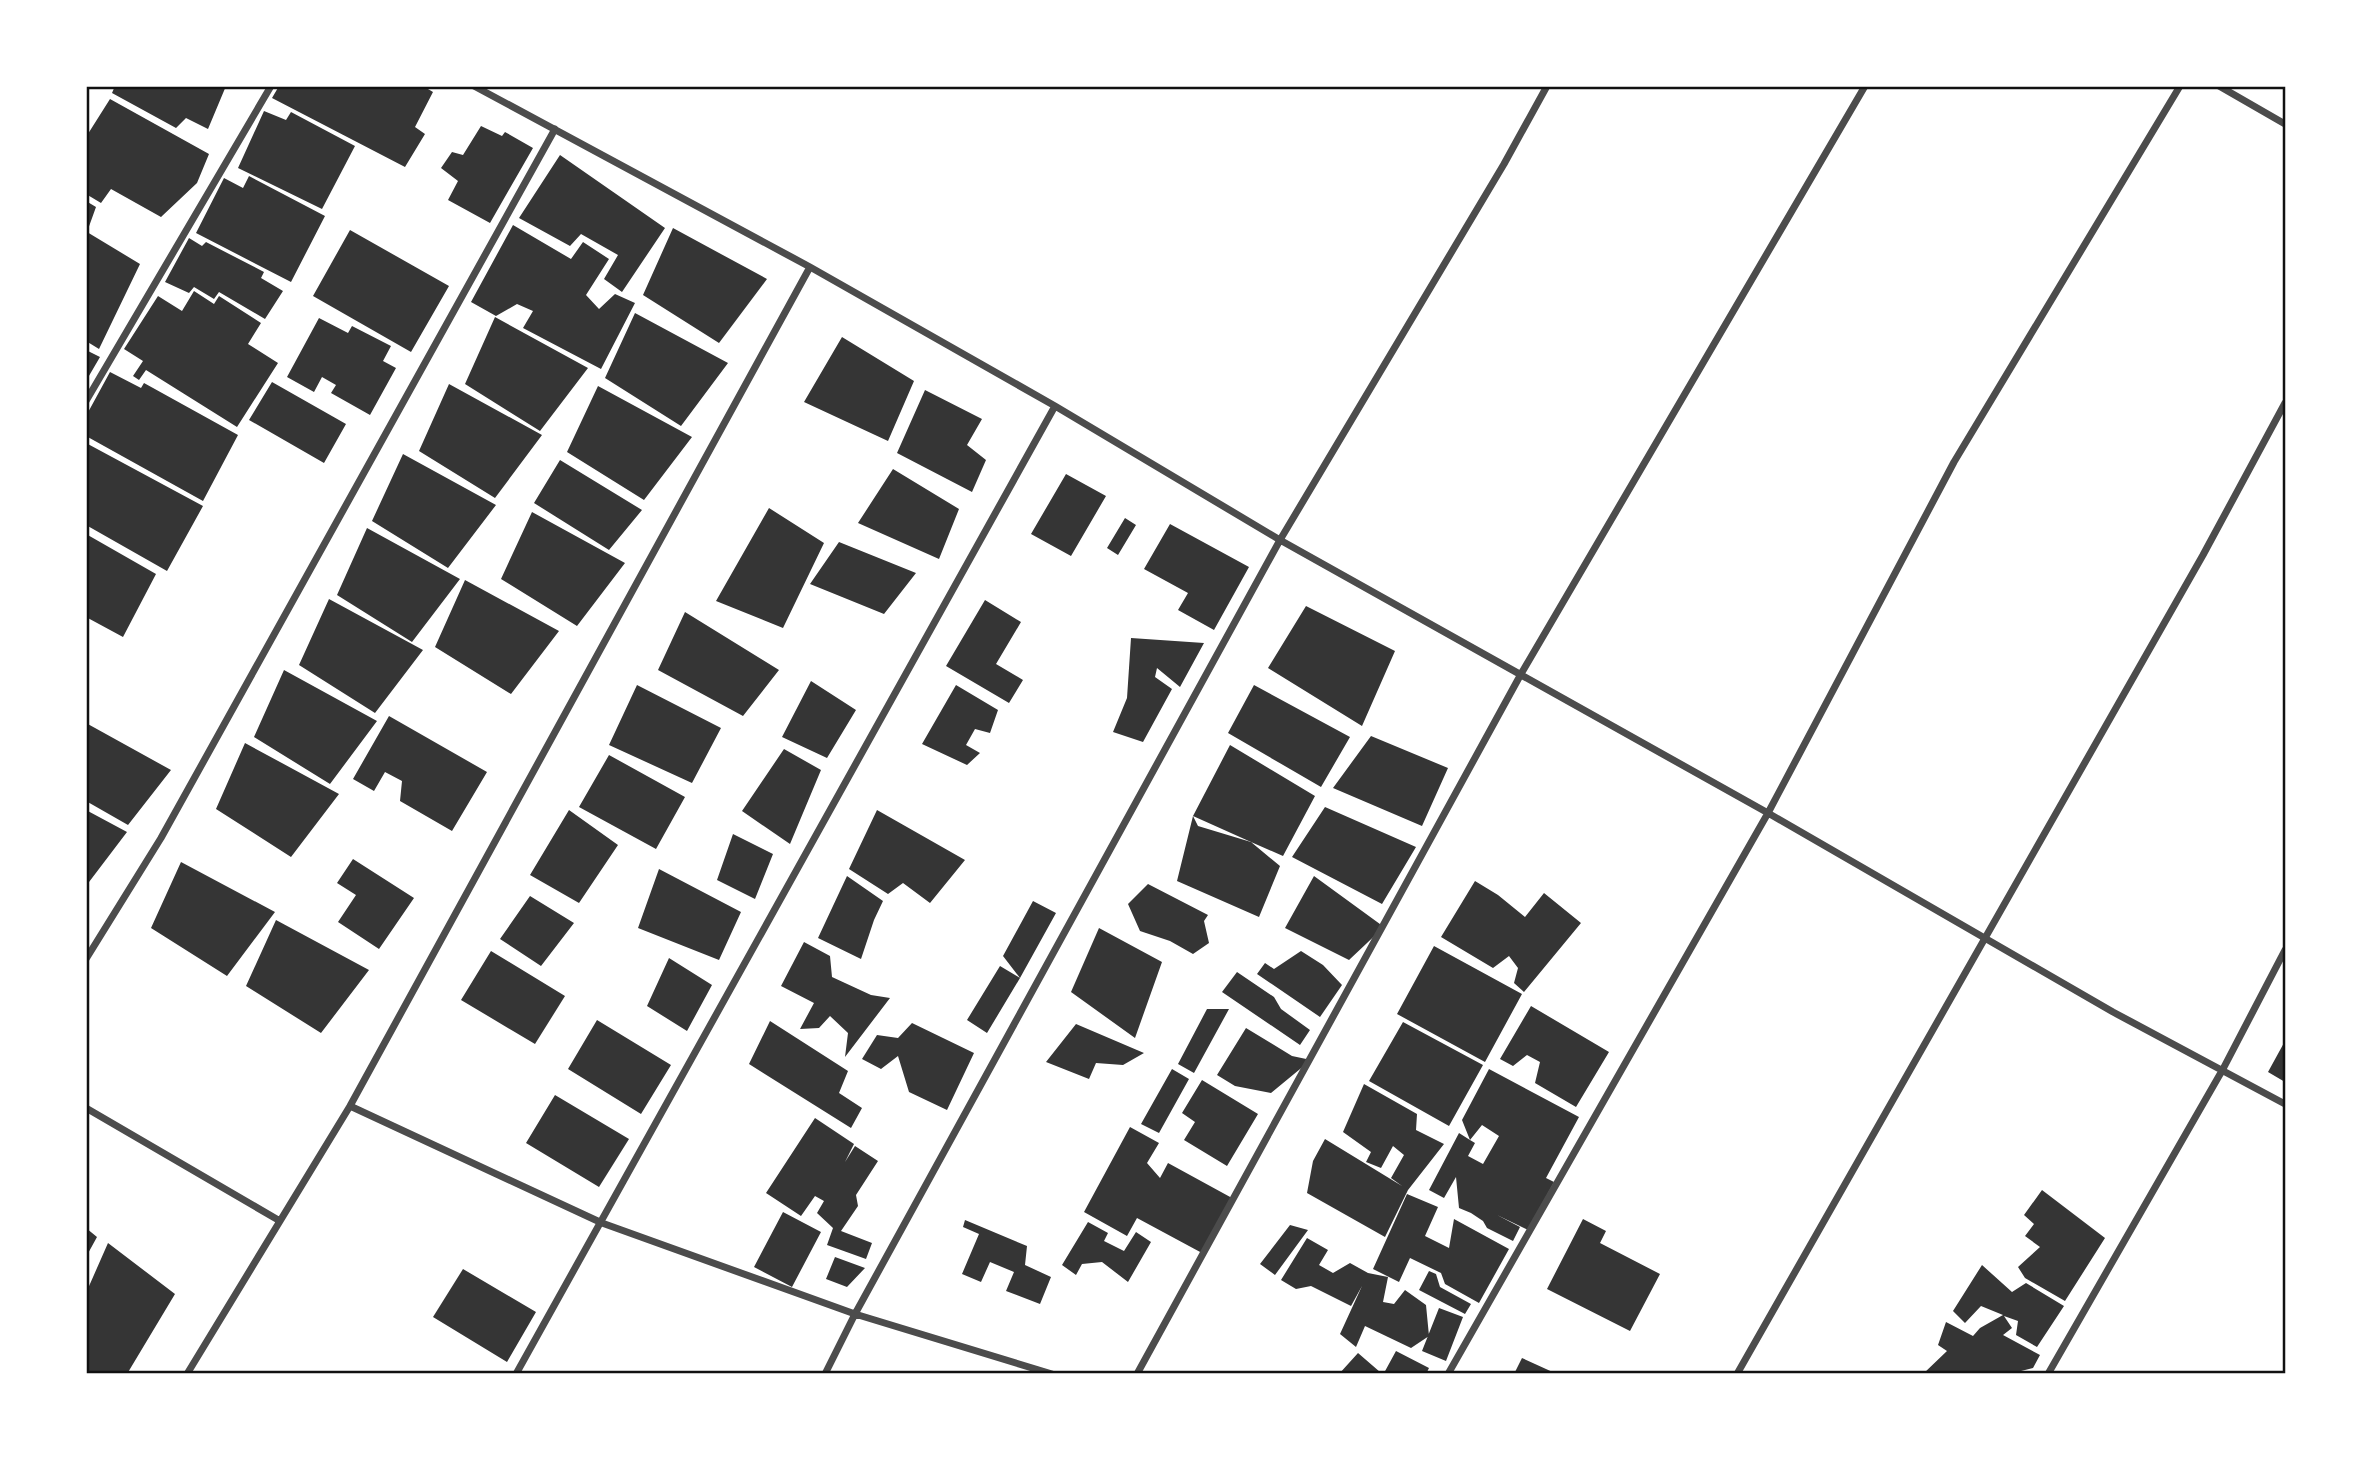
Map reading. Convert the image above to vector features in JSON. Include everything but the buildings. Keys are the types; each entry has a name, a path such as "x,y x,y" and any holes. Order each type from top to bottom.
{"street":[{"path":"86,401 271,86"},
{"path":"474,86 810,267 1055,406 1280,540 1768,813 2113,1012 2285,1104"},
{"path":"825,1374 855,1314 1280,540 1504,164 1547,86"},
{"path":"1137,1374 1521,674 1865,86"},
{"path":"1448,1374 1768,813 1954,462 2180,86"},
{"path":"2219,86 2285,124"},
{"path":"86,959 161,838 555,129"},
{"path":"187,1374 350,1106 810,267"},
{"path":"1737,1374 1986,939 2285,403"},
{"path":"516,1374 1055,406"},
{"path":"2048,1374 2222,1069 2285,950"},
{"path":"350,1106 602,1223 855,1314 1052,1374"},
{"path":"86,1108 280,1220"}]}
